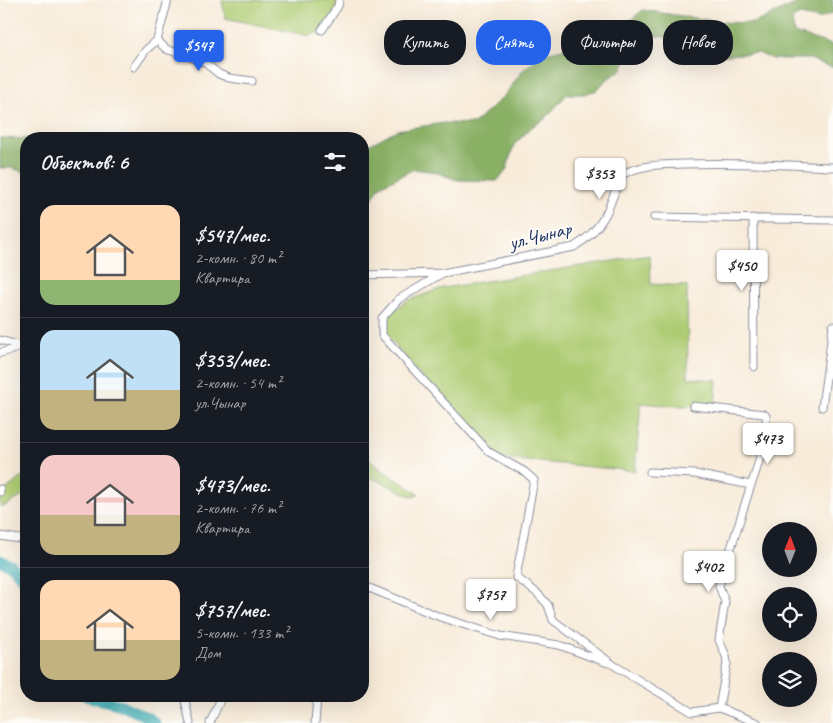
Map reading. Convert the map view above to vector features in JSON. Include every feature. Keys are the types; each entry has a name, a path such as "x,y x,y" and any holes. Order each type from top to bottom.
{"street":[{"path":"134,67 146,50 157,40 168,0"},
{"path":"322,30 338,6 339,0"},
{"path":"157,40 166,48 204,62 219,74 229,78 252,81"},
{"name":"ул.Чынар","path":"369,276 443,273 574,247 588,239 602,221 620,176 632,169 644,166 717,163 833,167"},
{"path":"654,217 833,220"},
{"path":"753,218 754,367"},
{"path":"443,273 399,299 382,318 382,335 489,452 525,472 534,480 516,577 537,593 548,605 553,620 615,666 692,712 719,708 758,723"},
{"path":"822,407 833,326"},
{"path":"0,340 20,345"},
{"path":"0,353 20,347"},
{"path":"693,406 764,414 767,422 751,485 719,586 725,602 719,640 727,663 719,708"},
{"path":"650,472 695,474 751,485"},
{"path":"0,536 20,539"},
{"path":"369,588 440,617 500,636 559,645 615,666"},
{"path":"185,702 190,723"},
{"path":"210,723 219,702"},
{"path":"315,723 317,702"}],"green space":[{"path":"222,0 339,0 329,26 310,36 225,18"},
{"path":"804,0 833,0 833,13 819,19 800,15 792,19 794,33 833,45 833,68 810,59 772,59 758,53 733,55 733,22 754,23"},
{"path":"643,10 707,20 663,20 663,37 653,36 653,20 630,20"},
{"path":"561,49 561,65 624,65 622,69 605,81 597,90 584,94 567,94 545,119 533,126 514,145 506,171 497,181 457,180 435,172 414,169 380,186 372,199 369,199 369,145 397,130 444,123 474,124 504,96 523,70 529,65 551,65 551,52"},
{"path":"0,138 20,139 20,171 12,168 0,168"},
{"path":"650,255 651,284 687,286 688,378 717,380 715,405 677,406 641,403 635,471 497,458 436,395 385,333 389,314 408,300 443,288"},
{"path":"369,460 419,494 414,497 369,478"},
{"path":"20,479 20,497 5,506 0,506 0,494"}],"waterway":[{"path":"0,560 12,566 20,576"},
{"path":"109,702 121,705 149,718 155,723"}]}
